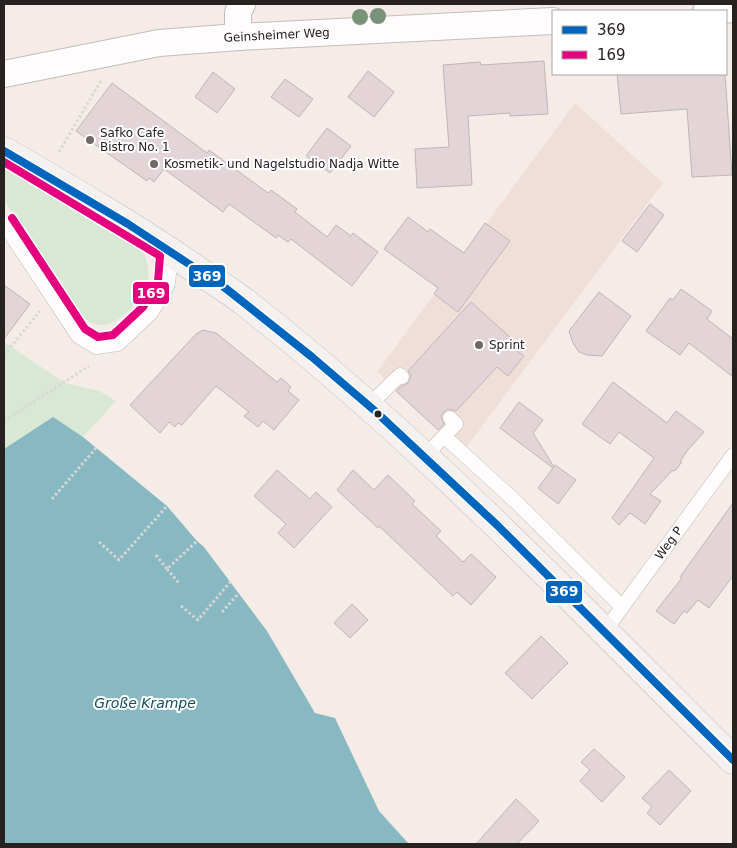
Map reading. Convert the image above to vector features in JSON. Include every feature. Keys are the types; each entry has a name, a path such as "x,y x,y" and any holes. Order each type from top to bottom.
{"main road":[{"path":"4,151 171,252 245,302 297,344 486,513 733,760"}],"street":[{"path":"238,38 238,13 242,4"},
{"name":"Geinsheimer Weg","path":"4,74 160,44 552,21"}],"lane":[{"path":"4,224 78,336 96,348 118,344 152,313 168,284 171,252"},
{"path":"368,406 400,375 402,376"},
{"path":"424,458 456,424 450,418"},
{"path":"445,437 514,500 622,607"},
{"name":"Weg P","path":"604,632 733,455"}],"path":[{"path":"59,152 109,66 107,53"},
{"path":"4,354 41,310"},
{"path":"4,422 90,366"},
{"path":"52,498 96,448"},
{"path":"98,542 119,560 167,506"},
{"path":"167,569 197,541"},
{"path":"156,555 179,583"},
{"path":"181,606 198,620 231,581"},
{"path":"222,612 239,593"}],"shaded area":[{"path":"575,103 663,183 466,448 377,372"}],"green space":[{"path":"4,164 131,240 140,248 148,266 147,288 141,299 121,317 110,324 104,325 98,325 84,318 4,200"},
{"path":"4,342 65,383 99,391 116,401 83,437 52,418 4,449"}],"water":[{"name":"Große Krampe","path":"53,417 83,437 167,506 204,547 267,631 315,713 335,718 379,811 409,844 4,844 4,449"}],"building":[{"path":"544,61 548,114 510,116 510,113 468,116 472,185 417,188 415,149 449,147 443,65 480,62 481,65"},
{"path":"368,71 394,92 374,117 348,97"},
{"path":"213,72 235,89 217,113 195,97"},
{"path":"617,75 725,75 732,175 692,177 687,109 621,114"},
{"path":"285,79 313,99 299,117 271,97"},
{"path":"112,83 207,153 209,150 268,193 271,190 297,209 295,212 327,237 336,225 351,236 353,233 378,252 352,286 291,239 288,242 278,235 276,238 229,204 223,212 164,169 154,182 149,178 147,181 76,131"},
{"path":"327,128 351,146 330,173 306,156"},
{"path":"650,204 664,215 637,252 622,241"},
{"path":"408,217 428,232 430,229 464,253 485,223 510,241 458,312 434,294 438,288 384,249"},
{"path":"4,285 30,304 4,339"},
{"path":"681,289 712,311 707,319 733,339 733,377 689,343 680,355 646,331 670,298 673,300"},
{"path":"599,292 631,316 602,356 587,355 579,352 573,343 569,331"},
{"path":"471,302 514,341 510,345 524,356 508,376 497,367 456,411 448,409 444,412 441,416 444,424 438,430 396,391 408,383 411,375 408,371"},
{"path":"203,330 216,333 277,382 281,378 291,387 288,391 299,400 274,430 263,421 258,427 244,416 249,412 216,386 182,425 178,423 175,427 169,422 160,433 130,405 196,334"},
{"path":"613,382 667,423 676,411 704,432 687,451 676,470 672,471 650,494 661,501 645,524 630,513 619,525 612,518 654,458 619,432 610,444 582,424"},
{"path":"519,402 543,420 533,433 554,467 555,465 576,480 558,504 538,488 553,468 500,428"},
{"path":"277,470 310,499 316,492 332,507 294,548 278,533 286,524 254,496"},
{"path":"353,470 374,490 388,475 415,501 412,504 441,531 436,536 463,562 471,554 496,577 471,605 457,592 453,596 379,526 378,528 337,490"},
{"path":"733,503 733,576 709,608 698,600 687,613 684,611 674,624 656,611 682,578 680,577"},
{"path":"352,604 368,620 350,638 334,623"},
{"path":"541,636 568,663 532,699 505,673"},
{"path":"594,749 625,777 602,802 580,781 590,770 581,762"},
{"path":"669,770 691,791 660,825 647,813 652,807 642,798"},
{"path":"516,799 539,821 517,844 476,844"}],"transit line":[{"name":"369","path":"4,151 128,224 224,287 312,357 375,411 497,525 733,760"},
{"name":"169","path":"4,162 160,256 158,281 143,307 113,335 98,337 85,329 12,218"}],"place":[{"name":"Safko Cafe Bistro No. 1","path":"90,140"},
{"name":"Kosmetik- und Nagelstudio Nadja Witte","path":"154,164"},
{"name":"Sprint","path":"479,345"}]}
